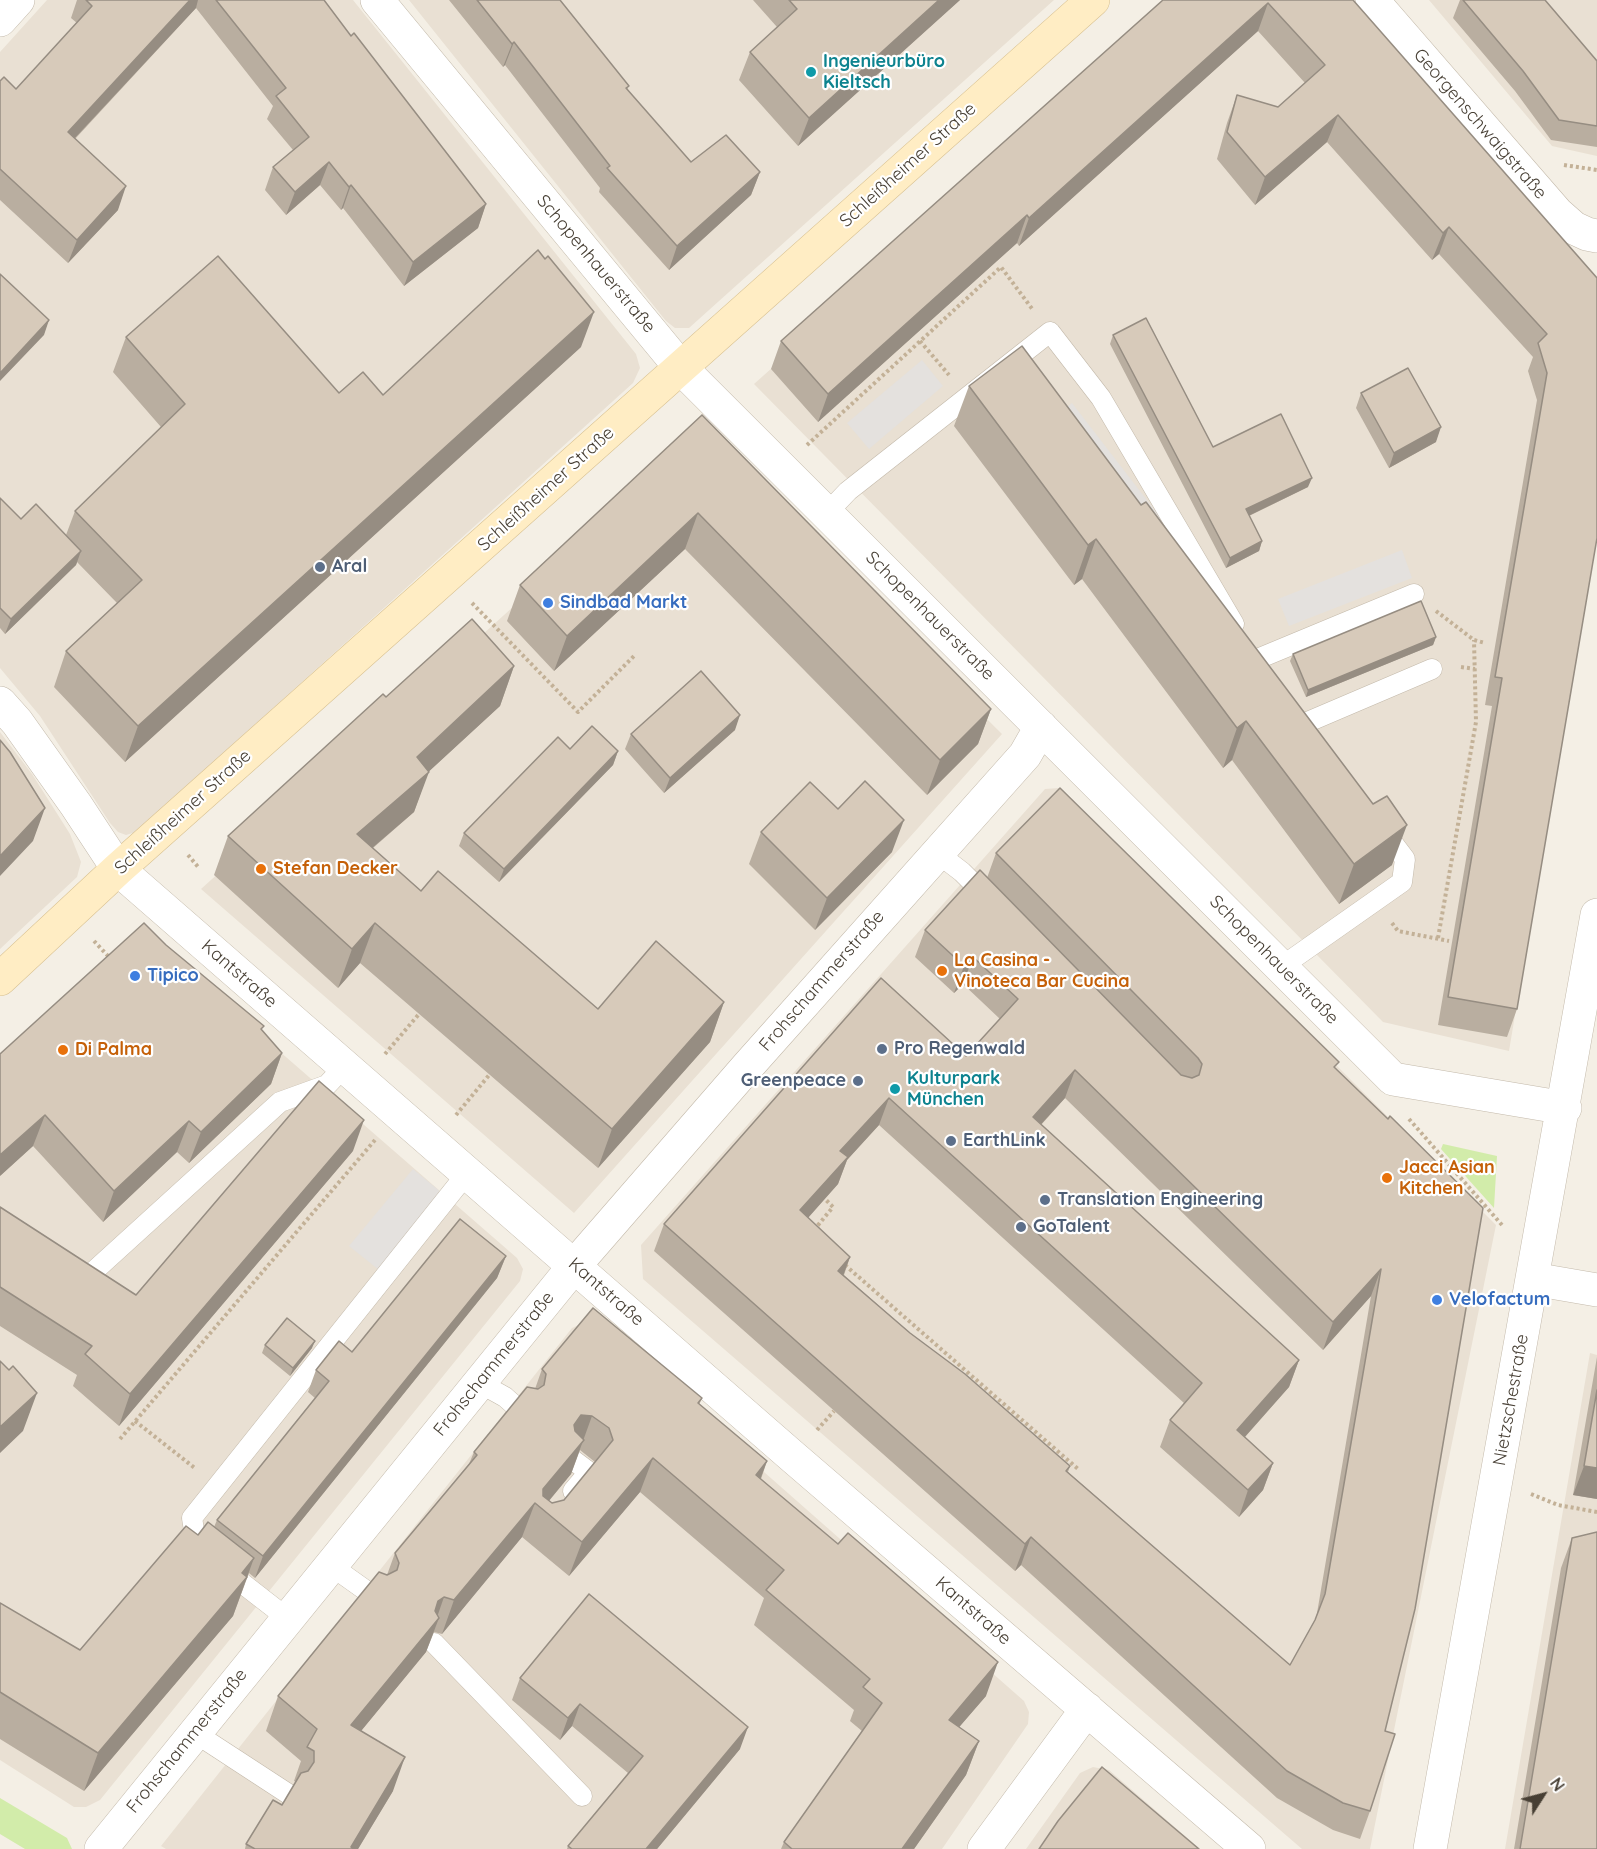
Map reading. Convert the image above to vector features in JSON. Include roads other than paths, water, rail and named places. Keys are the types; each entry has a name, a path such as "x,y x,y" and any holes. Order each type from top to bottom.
{"main road":[{"name":"Schleißheimer Straße","path":"0,979 118,869 1093,0"}],"street":[{"path":"0,20 18,0"},
{"name":"Schopenhauerstraße","path":"377,0 681,368 1393,1079 1564,1108"},
{"name":"Georgenschwaigstraße","path":"1371,0 1557,213 1574,228 1597,236"},
{"name":"Kantstraße","path":"0,703 70,796 118,869 575,1264 793,1458 1249,1849"},
{"name":"Frohschammerstraße","path":"101,1849 575,1264 936,852 1025,754 1041,727"},
{"name":"Nietzschestraße","path":"1430,1849 1597,915"},
{"path":"1533,1279 1597,1290"},
{"path":"984,1849 1087,1709"}],"lane":[{"path":"827,513 848,491 1050,332 1101,398 1255,660 1269,678"},
{"path":"1255,660 1414,594"},
{"path":"1303,724 1431,669"},
{"path":"1289,705 1317,742"},
{"path":"1281,967 1402,882 1405,859 1371,814"},
{"path":"936,852 962,872 1000,909"},
{"path":"93,1272 280,1102 354,1073"},
{"path":"287,1618 197,1548 192,1518 468,1172"},
{"path":"478,1383 505,1397 522,1412"},
{"path":"558,1508 589,1472 573,1460"},
{"path":"330,1564 375,1597"},
{"path":"434,1643 582,1796"},
{"path":"195,1733 290,1795"}],"place":[{"name":"Ingenieurbüro Kieltsch","path":"811,72"},
{"name":"Aral","path":"320,567"},
{"name":"Sindbad Markt","path":"548,603"},
{"name":"Stefan Decker","path":"261,869"},
{"name":"La Casina - Vinoteca Bar Cucina","path":"942,971"},
{"name":"Tipico","path":"135,976"},
{"name":"Pro Regenwald","path":"882,1049"},
{"name":"Di Palma","path":"63,1050"},
{"name":"Greenpeace","path":"858,1081"},
{"name":"Kulturpark München","path":"895,1089"},
{"name":"EarthLink","path":"951,1141"},
{"name":"Jacci Asian Kitchen","path":"1387,1178"},
{"name":"Translation Engineering","path":"1045,1200"},
{"name":"GoTalent","path":"1021,1227"},
{"name":"Velofactum","path":"1437,1300"}]}
